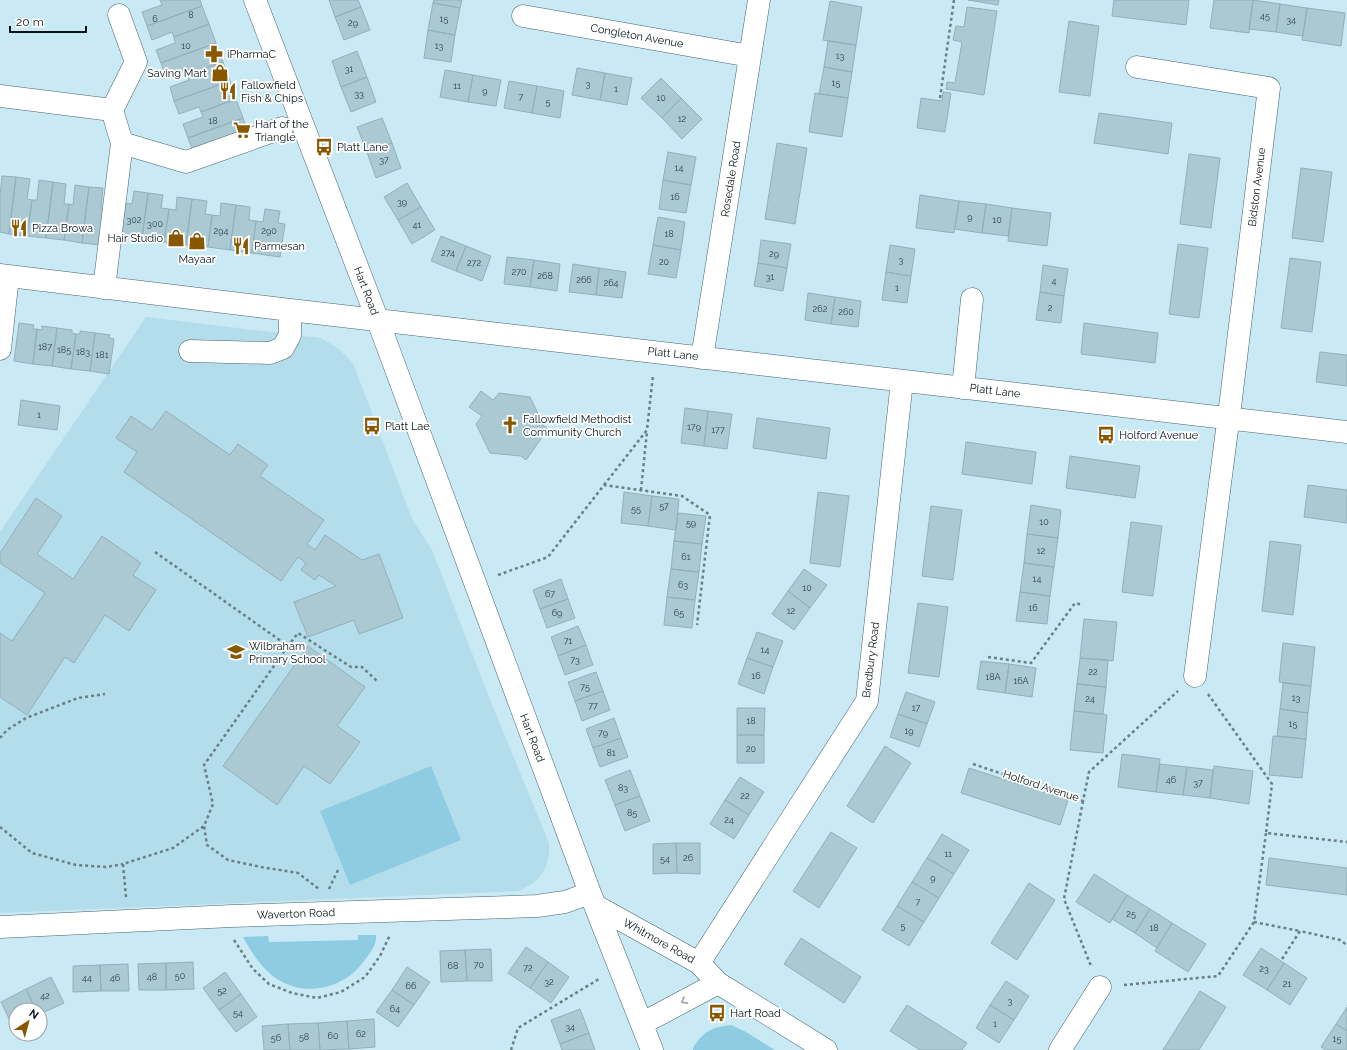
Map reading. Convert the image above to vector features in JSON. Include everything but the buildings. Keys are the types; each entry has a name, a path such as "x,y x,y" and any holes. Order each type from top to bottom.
{"street":[{"name":"Hart Road","path":"255,0 378,320 474,583 593,899 643,1023 652,1050"},
{"name":"Rosedale Road","path":"702,358 759,0"},
{"path":"104,288 122,143 112,110 136,62 119,15"},
{"name":"Congleton Avenue","path":"523,16 750,56"},
{"name":"Bidston Avenue","path":"1137,67 1269,88 1228,418"},
{"path":"0,96 112,110"},
{"path":"122,143 186,162 282,128"},
{"name":"Platt Lane","path":"4,276 656,353 1347,432"},
{"path":"0,349 4,276"},
{"path":"963,388 972,298"},
{"path":"190,351 270,353 282,348 290,335 290,310"},
{"name":"Bredbury Road","path":"699,963 867,701 902,381"},
{"path":"1195,676 1228,418"},
{"name":"Whitmore Road","path":"593,899 699,963 718,983 826,1050"},
{"name":"Waverton Road","path":"0,927 232,916 536,906 593,899"},
{"path":"643,1023 718,983"},
{"path":"1060,1050 1100,987"}],"path":[{"path":"940,98 954,0"},
{"path":"641,490 656,353"},
{"path":"474,583 548,557 647,430"},
{"path":"604,485 682,496 710,515 697,625"},
{"path":"155,552 288,646"},
{"path":"988,657 1031,663 1074,604 1083,605"},
{"path":"321,890 298,873 228,860 207,845 204,826 213,804 204,766 298,633 351,667 362,667 377,681"},
{"path":"1084,801 1064,899 1100,987 1218,976 1254,922 1272,784 1195,676"},
{"name":"Holford Avenue","path":"973,764 1084,801 1089,772 1195,676"},
{"path":"0,738 7,730 26,718 78,698 105,694"},
{"path":"1005,779 1006,775"},
{"path":"0,827 32,853 76,866 106,868 173,848 204,826"},
{"path":"1266,833 1347,842"},
{"path":"123,864 129,921"},
{"path":"326,894 338,870"},
{"path":"232,916 233,938 253,969 270,984 292,993 317,998 341,992 366,977 390,938 392,927 391,910"},
{"path":"1254,922 1340,940 1347,945"},
{"path":"1282,959 1300,931"},
{"path":"511,1050 518,1028 620,967"}],"shaded area":[{"name":"Wilbraham Primary School","path":"146,317 320,338 338,348 353,363 412,519 432,550 489,697 549,844 549,855 546,867 539,878 530,885 519,891 0,913 0,532"},
{"path":"431,766 461,840 350,885 320,811"},
{"path":"358,935 376,935 374,946 364,961 356,970 336,984 312,989 288,985 277,979 257,960 243,937 268,936 269,942 358,940"},
{"path":"731,1025 746,1032 775,1050 693,1050 697,1042 708,1031"}],"place":[{"name":"iPharmaC","path":"214,54"},
{"name":"Saving Mart","path":"220,73"},
{"name":"Fallowfield Fish & Chips","path":"228,91"},
{"name":"Hart of the Triangle","path":"242,130"},
{"name":"Platt Lane","path":"324,147"},
{"name":"Pizza Browa","path":"19,228"},
{"name":"Hair Studio","path":"176,238"},
{"name":"Mayaar","path":"197,241"},
{"name":"Parmesan","path":"241,246"},
{"name":"Fallowfield Methodist Community Church","path":"510,425"},
{"name":"Platt Lae","path":"372,426"},
{"name":"Holford Avenue","path":"1106,435"},
{"name":"Wilbraham Primary School","path":"236,652"},
{"name":"Hart Road","path":"717,1013"}]}
